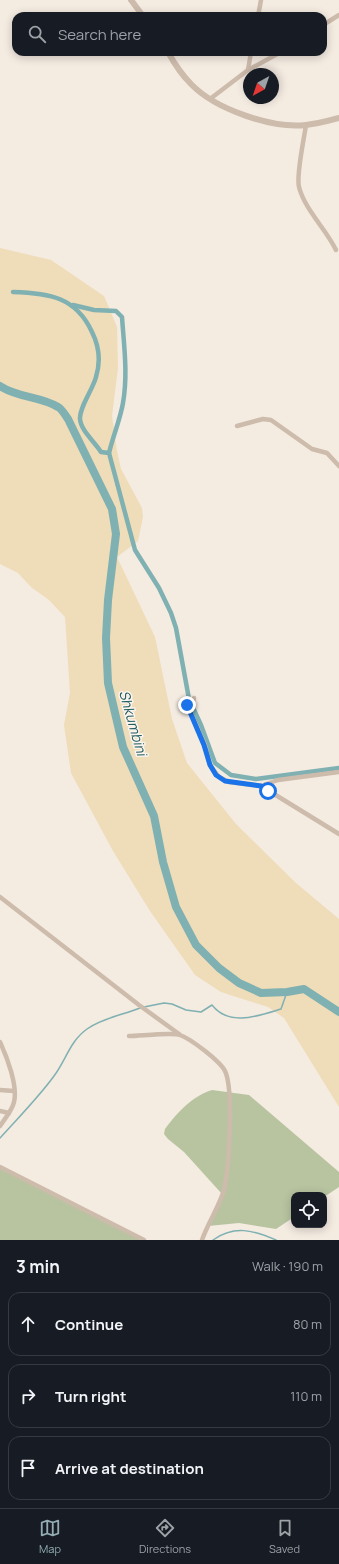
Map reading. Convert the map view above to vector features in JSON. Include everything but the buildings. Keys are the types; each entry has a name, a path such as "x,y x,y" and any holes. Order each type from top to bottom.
{"street":[{"path":"131,0 140,12"},
{"path":"259,12 261,0"},
{"path":"327,22 339,15"},
{"path":"171,56 185,78 210,99 260,120 306,126 339,118"},
{"path":"248,68 250,56"},
{"path":"252,68 274,56"},
{"path":"210,99 243,74"},
{"path":"306,126 298,175 299,186 313,214 336,250"},
{"path":"237,426 263,419 270,420 312,449 327,454 339,466"},
{"path":"192,701 210,765 216,775 225,781 261,786 339,834"},
{"path":"261,786 271,782 339,772"},
{"path":"0,899 139,1005 217,1061 224,1069 228,1079 229,1090 227,1173 221,1198 202,1240"},
{"path":"129,1036 180,1034"},
{"path":"0,1044 7,1057 15,1100 9,1113 0,1126"},
{"path":"0,1090 14,1091"},
{"path":"0,1111 9,1113"},
{"path":"0,1167 144,1240"}],"green space":[{"path":"212,1090 249,1095 339,1172 339,1187 327,1195 327,1192 291,1192 291,1219 276,1229 239,1223 208,1226 222,1194 184,1152 164,1134 165,1129 186,1106 198,1096"},
{"path":"0,1168 144,1240 0,1240"}],"sand":[{"name":"Shkumbini","path":"0,248 51,260 104,296 117,327 118,368 112,416 121,469 142,508 143,517 138,541 117,557 155,637 172,719 187,763 236,824 296,883 339,919 339,1107 284,1018 268,1007 221,992 195,975 150,911 113,851 71,773 64,725 70,693 65,617 49,600 31,587 18,573 0,564"}],"waterway":[{"path":"13,292 38,294 60,299 78,311 92,332 98,348 98,371 80,415 81,423 101,452 109,453 135,550 159,588 171,613 176,628 189,699 201,725 215,763 231,775 256,779 339,768"},
{"path":"73,305 94,310 116,311 122,317 125,360 123,403 109,453"},
{"name":"Shkumbini","path":"0,386 14,393 51,403 61,409 68,419 112,509 116,534 108,600 106,638 108,683 123,747 154,816 163,862 176,907 196,945 219,968 239,983 261,993 287,992 304,989 339,1012"},
{"path":"144,1007 164,1003 172,1004 186,1010 201,1012 212,1005 219,1012 227,1016 235,1018 254,1017 281,1009 287,992"},
{"path":"0,1138 48,1084 72,1045 81,1034 99,1022 140,1008"},
{"path":"213,1240 228,1232 236,1231 251,1232 276,1240"}],"route":[{"path":"187,705 207,752 210,765 216,775 225,781 261,786 268,791"}]}
